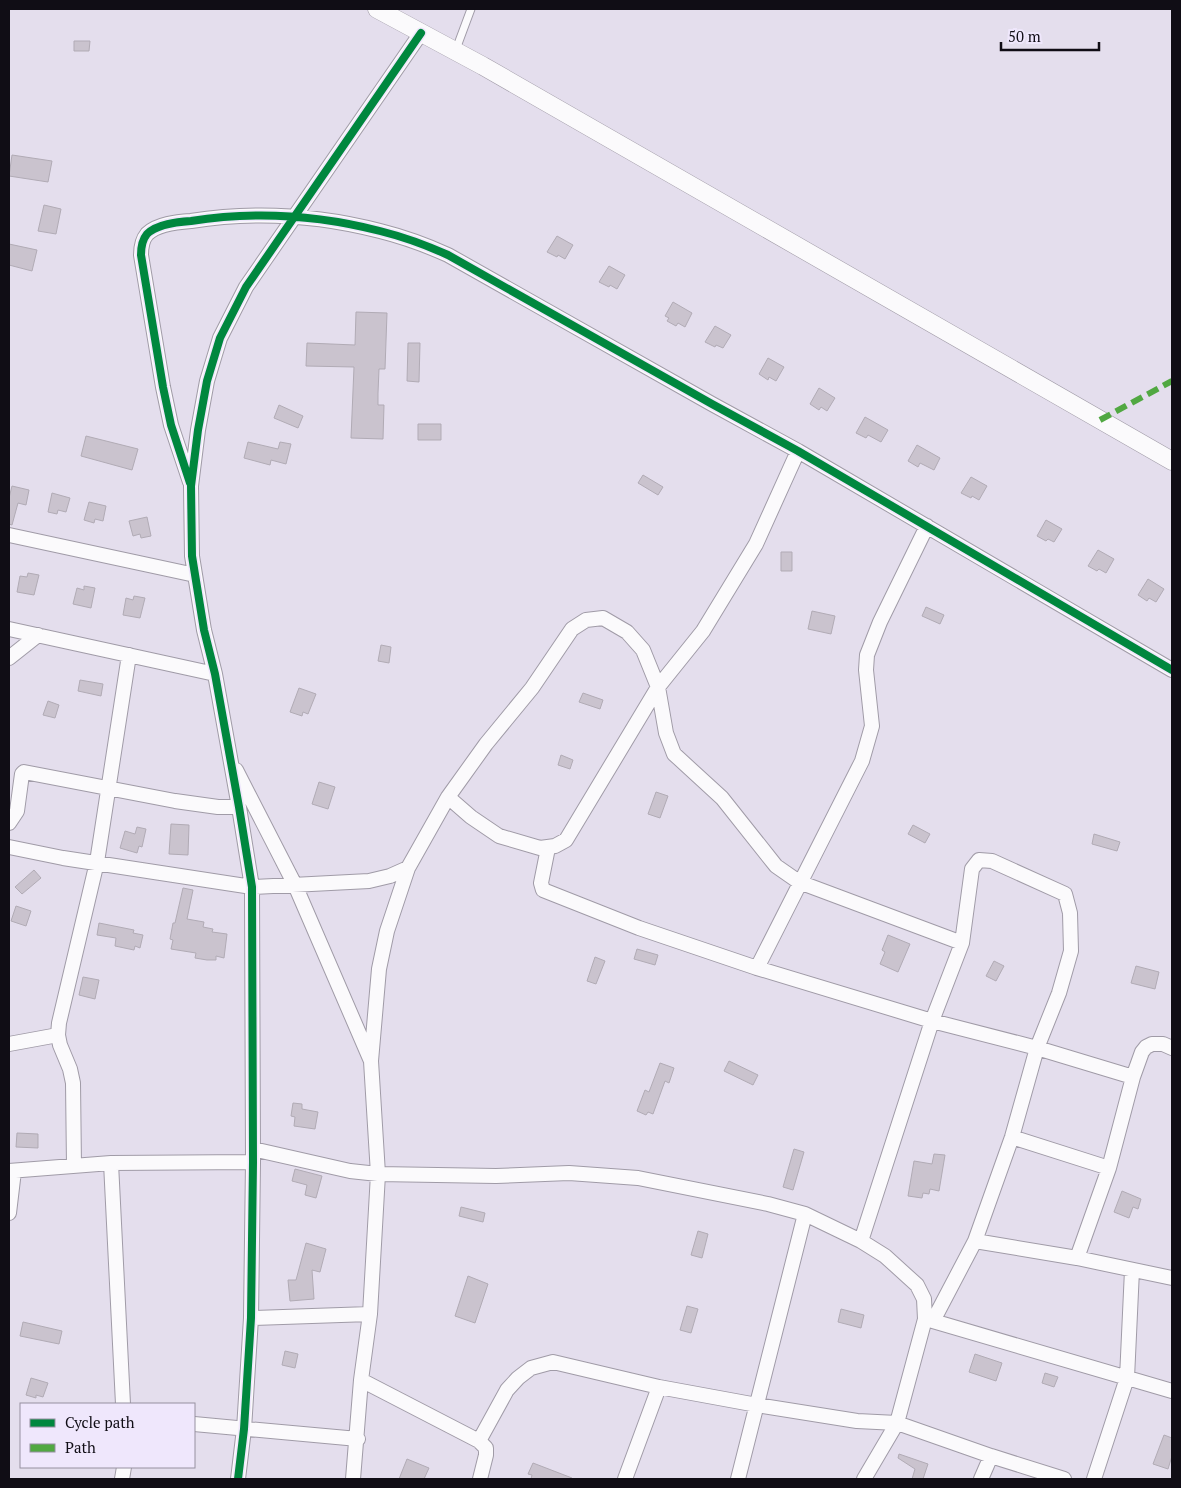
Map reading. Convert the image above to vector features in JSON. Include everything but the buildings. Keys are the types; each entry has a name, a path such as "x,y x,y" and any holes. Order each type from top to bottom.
{"street":[{"path":"377,9 482,66 1172,461"},
{"path":"238,1479 244,1429 251,1318 253,1156 252,887 215,674 204,630 192,556 191,486 202,406 207,381 220,338 246,287 421,33"},
{"path":"191,486 171,425 163,387 141,255 141,248 148,234 155,229 179,222 250,215 294,216 379,230 408,238 448,255 798,451 1172,670"},
{"path":"448,797 471,817 499,836 540,848 548,848 566,840 658,687 703,631 756,544 798,451"},
{"path":"757,968 862,761 872,726 866,670 867,654 880,622 927,526"},
{"path":"9,535 195,575"},
{"path":"353,1479 358,1439 361,1380 370,1314 378,1174 371,1061 379,969 387,931 408,868 448,797 495,732 532,688 572,629 586,620 603,618 627,632 643,650 658,687 666,733 674,754 722,798 776,866 799,882 962,943"},
{"path":"9,629 215,674"},
{"path":"9,658 38,635"},
{"path":"74,1166 73,1083 70,1069 60,1045 58,1035 59,1023 97,862 129,655"},
{"path":"230,758 296,885 371,1061"},
{"path":"9,823 17,811 24,772 175,801 218,807 239,807"},
{"path":"9,847 62,858 252,887 369,880 390,876 408,868"},
{"path":"548,848 541,883 542,890 639,928 757,968 932,1021 1037,1048 1133,1077"},
{"path":"861,1241 932,1021 962,943 972,869 979,860 992,861 1065,894 1070,913 1071,952 1059,993 1037,1048 1012,1137 974,1241 929,1320 896,1422 864,1479"},
{"path":"9,1044 58,1035"},
{"path":"1076,1258 1109,1168 1133,1077 1142,1052 1146,1047 1157,1043 1172,1048"},
{"path":"1012,1137 1109,1168"},
{"path":"9,1214 12,1171 111,1163 253,1156 378,1174 496,1176 568,1172 638,1178 768,1204 805,1214 861,1241 885,1256 917,1285 924,1299 929,1320"},
{"path":"111,1163 123,1403"},
{"path":"738,1479 805,1214"},
{"path":"974,1241 1076,1258 1132,1270 1171,1275"},
{"path":"1094,1479 1127,1378 1132,1270"},
{"path":"251,1318 370,1314"},
{"path":"929,1320 1172,1391"},
{"path":"479,1441 507,1390 518,1378 531,1368 553,1362 659,1387 757,1405 857,1421 896,1422 991,1456 1064,1479"},
{"path":"361,1380 479,1441 486,1448 480,1479"},
{"path":"625,1479 659,1387"},
{"path":"195,1424 358,1439"},
{"path":"981,1479 991,1456"}],"lane":[{"path":"455,52 471,9"}],"marked path":[{"path":"1100,420 1172,381"}],"cycle path":[{"path":"238,1479 244,1429 251,1318 253,1162 252,887 215,674 204,630 192,556 191,486 198,430 207,381 220,338 246,287 421,33"},
{"path":"190,483 171,425 163,387 141,255 145,236 156,228 168,224 238,216 286,216 333,221 380,231 448,255 798,451 1172,670"}]}
